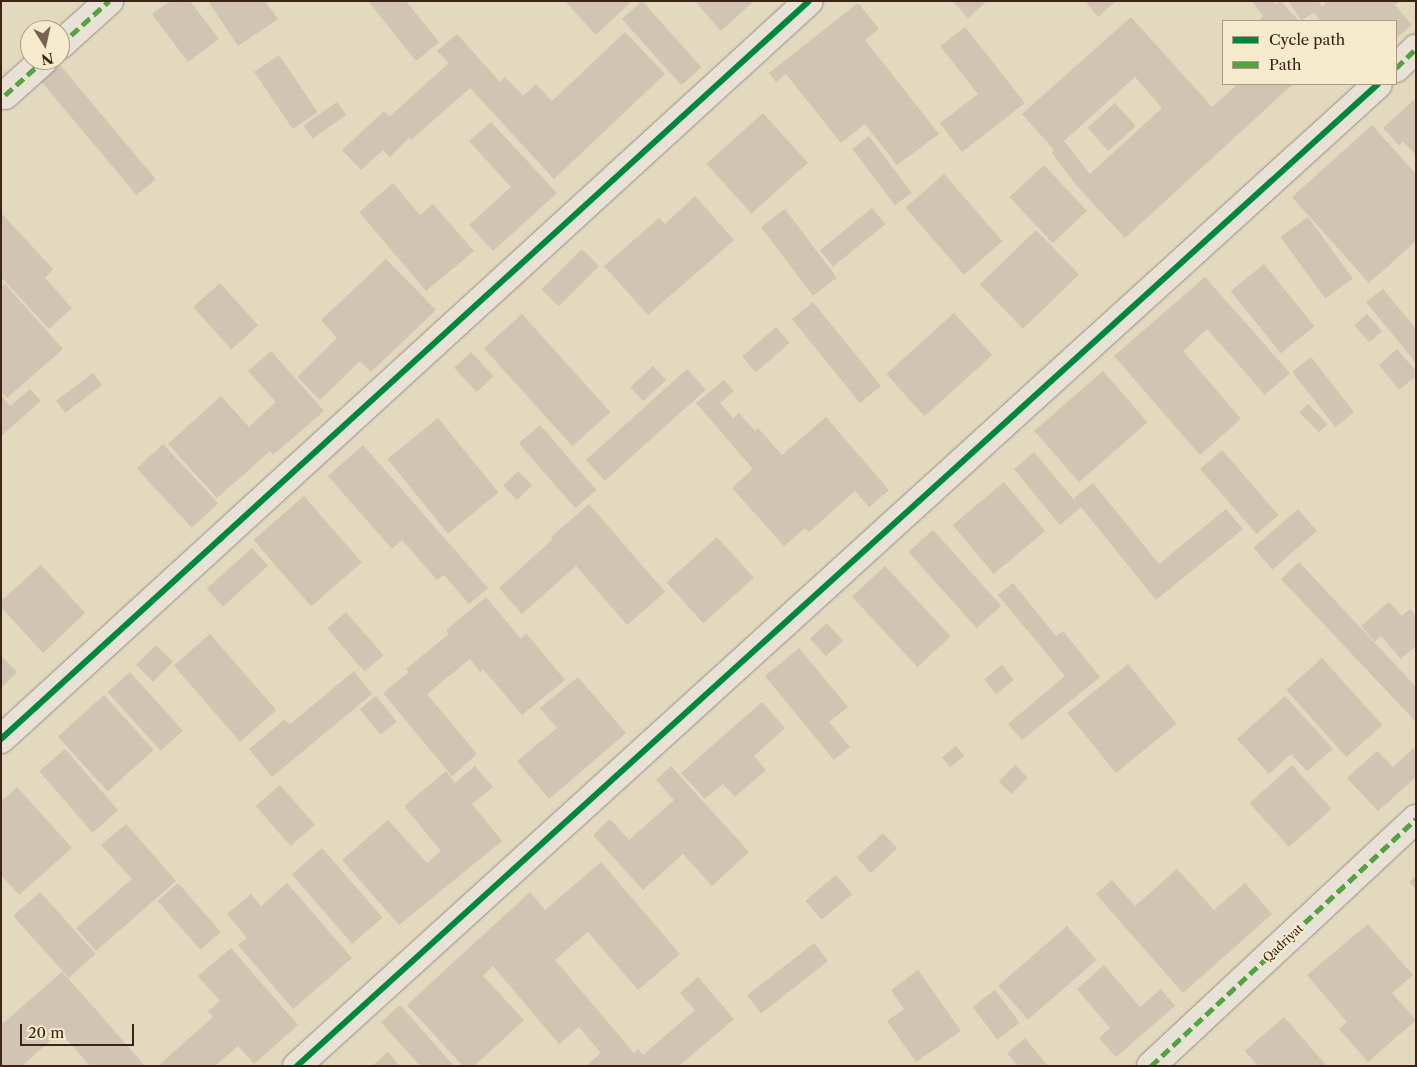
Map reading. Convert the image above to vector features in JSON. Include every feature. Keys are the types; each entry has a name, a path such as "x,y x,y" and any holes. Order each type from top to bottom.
{"street":[{"path":"70,36 108,1"},
{"path":"1,739 809,1"},
{"path":"1397,67 1416,49"},
{"path":"5,95 33,70"},
{"path":"297,1066 1377,85"},
{"name":"Qadriyat","path":"1151,1066 1416,819"}],"building":[{"path":"170,1 190,1 219,39 188,62 152,14"},
{"path":"208,1 265,1 278,19 238,46"},
{"path":"368,1 406,1 439,42 416,61"},
{"path":"565,1 632,1 596,35"},
{"path":"642,1 702,67 681,85 622,19"},
{"path":"695,1 754,1 721,31"},
{"path":"953,1 987,1 968,18"},
{"path":"1085,1 1116,1 1098,17"},
{"path":"1252,1 1274,1 1276,4 1281,1 1298,20 1260,20 1263,16"},
{"path":"1288,1 1319,1 1322,6 1328,1 1400,1 1395,5 1412,25 1397,37 1397,20 1320,20 1314,13 1301,20"},
{"path":"858,3 879,29 865,40 939,134 897,165 865,124 841,143 786,74 776,82 769,73"},
{"path":"1131,17 1212,107 1237,85 1292,85 1125,238 1077,186 1052,153 1054,150 1022,114","holes":["1135,77 1162,108 1090,174 1064,141"]},
{"path":"965,27 1025,103 962,152 940,123 978,94 940,46"},
{"path":"625,32 665,74 554,179 470,88 411,140 410,137 390,157 383,150 361,170 342,150 384,111 390,116 449,63 437,51 457,34 500,82 505,77 523,96 536,84 552,101"},
{"path":"279,55 318,112 293,129 254,72"},
{"path":"54,70 64,70 156,179 137,195 41,81"},
{"path":"1416,98 1416,155 1403,141 1399,145 1383,128"},
{"path":"337,102 346,115 313,139 303,126"},
{"path":"1115,103 1136,126 1108,151 1088,128"},
{"path":"763,113 808,163 751,214 707,164"},
{"path":"491,122 557,193 493,251 469,225 511,187 469,141"},
{"path":"1372,125 1416,174 1416,241 1369,283 1292,197"},
{"path":"869,136 912,193 895,205 852,149"},
{"path":"1044,165 1087,211 1053,243 1010,197"},
{"path":"944,174 1002,241 964,275 906,207"},
{"path":"393,183 420,215 433,204 474,251 426,291 359,212"},
{"path":"695,196 734,240 648,315 604,266 659,218 665,224"},
{"path":"872,208 885,224 833,266 820,250"},
{"path":"785,209 837,278 813,296 761,227"},
{"path":"1,213 53,269 45,278 72,308 49,329 1,277"},
{"path":"1308,217 1353,278 1325,298 1280,237"},
{"path":"1036,230 1079,275 1023,329 980,284"},
{"path":"582,249 599,266 559,306 542,289"},
{"path":"386,259 436,310 371,372 360,361 320,400 297,377 337,338 321,320"},
{"path":"1264,264 1314,326 1281,353 1231,291"},
{"path":"1205,277 1290,373 1265,395 1207,329 1183,351 1241,419 1200,455 1114,356"},
{"path":"220,283 258,325 231,349 193,307"},
{"path":"5,284 63,349 7,398 1,392 1,287"},
{"path":"1383,289 1416,329 1416,363 1366,302"},
{"path":"813,302 881,386 860,403 792,319"},
{"path":"954,313 992,355 925,416 886,374"},
{"path":"522,314 610,412 572,446 484,348"},
{"path":"1367,314 1382,331 1369,343 1354,325"},
{"path":"776,327 790,343 756,372 742,357"},
{"path":"1397,349 1416,371 1416,376 1399,390 1379,365"},
{"path":"271,351 324,411 273,455 270,451 217,498 168,444 221,396 249,427 276,402 248,371"},
{"path":"471,352 494,376 477,392 454,368"},
{"path":"1311,357 1354,412 1335,427 1292,372"},
{"path":"653,366 666,380 643,401 630,387"},
{"path":"687,369 706,390 605,481 586,460"},
{"path":"1103,371 1148,422 1079,482 1034,431"},
{"path":"93,373 102,385 65,413 56,401"},
{"path":"724,380 734,391 720,403 733,418 739,413 755,431 758,428 782,455 826,417 889,490 869,507 855,491 809,532 805,528 784,546 732,488 753,469 696,403"},
{"path":"30,389 41,401 1,436 1,395 10,406"},
{"path":"1308,404 1327,424 1319,432 1299,412"},
{"path":"438,418 498,493 448,534 387,459"},
{"path":"540,425 596,490 575,508 519,443"},
{"path":"163,444 218,503 192,528 137,469"},
{"path":"363,445 488,588 469,604 444,575 437,580 402,540 392,549 328,476"},
{"path":"1222,450 1278,515 1257,534 1200,469"},
{"path":"1034,452 1079,506 1074,498 1093,483 1159,564 1226,509 1243,529 1156,600 1081,507 1060,525 1014,469"},
{"path":"518,471 532,485 517,500 503,486"},
{"path":"1004,482 1045,531 994,574 953,525"},
{"path":"304,496 362,562 311,606 253,540"},
{"path":"589,504 665,592 627,625 576,566 522,614 499,588 553,539 551,537"},
{"path":"1298,509 1317,531 1272,570 1253,548"},
{"path":"933,530 1001,606 977,628 908,552"},
{"path":"717,537 754,578 703,623 666,583"},
{"path":"252,548 268,566 223,607 207,589"},
{"path":"1299,562 1416,687 1416,722 1281,579"},
{"path":"41,565 85,613 43,653 1,607 1,601"},
{"path":"885,566 950,636 918,667 852,597"},
{"path":"1013,583 1056,636 1063,631 1100,677 1022,740 1008,724 1065,676 998,595"},
{"path":"486,597 521,639 526,633 565,680 522,715 483,669 480,672 470,659 427,694 477,754 452,776 383,693 409,672 406,669 449,634 446,630"},
{"path":"1389,602 1402,616 1410,609 1416,616 1416,646 1401,659 1381,636 1375,642 1361,626"},
{"path":"346,612 383,655 365,671 327,628"},
{"path":"827,623 843,641 826,656 810,638"},
{"path":"210,634 276,710 240,742 174,665"},
{"path":"156,645 173,662 153,682 136,665"},
{"path":"799,648 848,707 829,722 850,747 834,760 765,676"},
{"path":"1,656 17,672 1,688"},
{"path":"1322,658 1382,725 1347,757 1286,690"},
{"path":"1128,664 1176,724 1116,773 1067,713"},
{"path":"1002,665 1014,680 996,694 984,679"},
{"path":"354,671 372,694 272,777 249,749 284,720 290,724"},
{"path":"130,672 183,731 161,751 108,692"},
{"path":"578,677 626,733 549,799 517,761 557,728 540,708"},
{"path":"104,695 154,750 107,791 58,736"},
{"path":"376,696 397,722 380,735 360,709"},
{"path":"1285,696 1333,749 1307,771 1291,754 1269,774 1237,739"},
{"path":"762,702 785,728 754,756 766,770 735,797 723,784 705,799 681,773"},
{"path":"956,746 964,756 950,767 942,757"},
{"path":"1416,746 1416,777 1378,811 1347,778 1377,751 1393,767"},
{"path":"65,749 118,810 92,832 39,771"},
{"path":"1015,765 1028,778 1011,794 999,781"},
{"path":"1292,765 1331,809 1289,847 1250,803"},
{"path":"475,766 493,787 472,804 502,841 399,925 342,860 388,820 427,863 441,851 404,806 446,771 455,783"},
{"path":"671,766 749,852 712,886 683,854 643,890 593,835 610,819 629,840 674,800 656,780"},
{"path":"280,785 315,825 291,846 256,806"},
{"path":"17,787 72,848 19,895 1,875 1,802"},
{"path":"126,824 176,881 96,951 76,928 132,879 101,845"},
{"path":"883,833 897,848 871,873 857,858"},
{"path":"322,848 382,917 352,944 292,874"},
{"path":"601,862 680,954 638,990 588,932 555,960 634,1053 638,1049 643,1055 695,1010 680,993 698,977 734,1019 679,1066 586,1066 601,1053 579,1027 559,1044 493,966 483,976 524,1020 474,1066 463,1066 407,1005 530,892 545,910"},
{"path":"1177,869 1214,910 1245,883 1272,914 1183,993 1096,894 1112,880 1135,906"},
{"path":"836,875 852,894 821,920 805,901"},
{"path":"1416,876 1416,889 1409,882"},
{"path":"178,883 221,932 200,950 158,901"},
{"path":"287,883 352,958 293,1009 238,945 247,938 227,914 251,894 261,906"},
{"path":"40,892 96,954 69,978 13,916"},
{"path":"1368,924 1413,975 1392,993 1416,1020 1368,1062 1339,1029 1347,1022 1307,975"},
{"path":"1067,926 1097,960 1028,1020 998,986"},
{"path":"814,943 828,961 761,1013 747,995"},
{"path":"231,948 298,1025 254,1064 238,1046 215,1066 158,1066 213,1017 208,1011 220,1001 198,976"},
{"path":"1104,965 1140,1007 1161,989 1175,1006 1116,1057 1099,1038 1110,1028 1077,989"},
{"path":"918,970 961,1031 916,1062 887,1021 904,1009 891,990"},
{"path":"62,972 145,1066 90,1066 60,1032 22,1066 1,1066 1,1025"},
{"path":"995,990 1020,1023 997,1040 973,1007"},
{"path":"400,1005 454,1066 420,1066 381,1022"},
{"path":"1284,1017 1327,1066 1258,1066 1245,1051"},
{"path":"1025,1038 1048,1066 1018,1066 1007,1053"},
{"path":"388,1052 400,1066 372,1066"}],"marked path":[{"path":"70,36 109,1"},
{"path":"1397,67 1416,49"},
{"path":"5,95 33,70"},
{"path":"1151,1066 1416,819"}],"cycle path":[{"path":"1,739 809,1"},
{"path":"297,1066 1377,85"}]}
